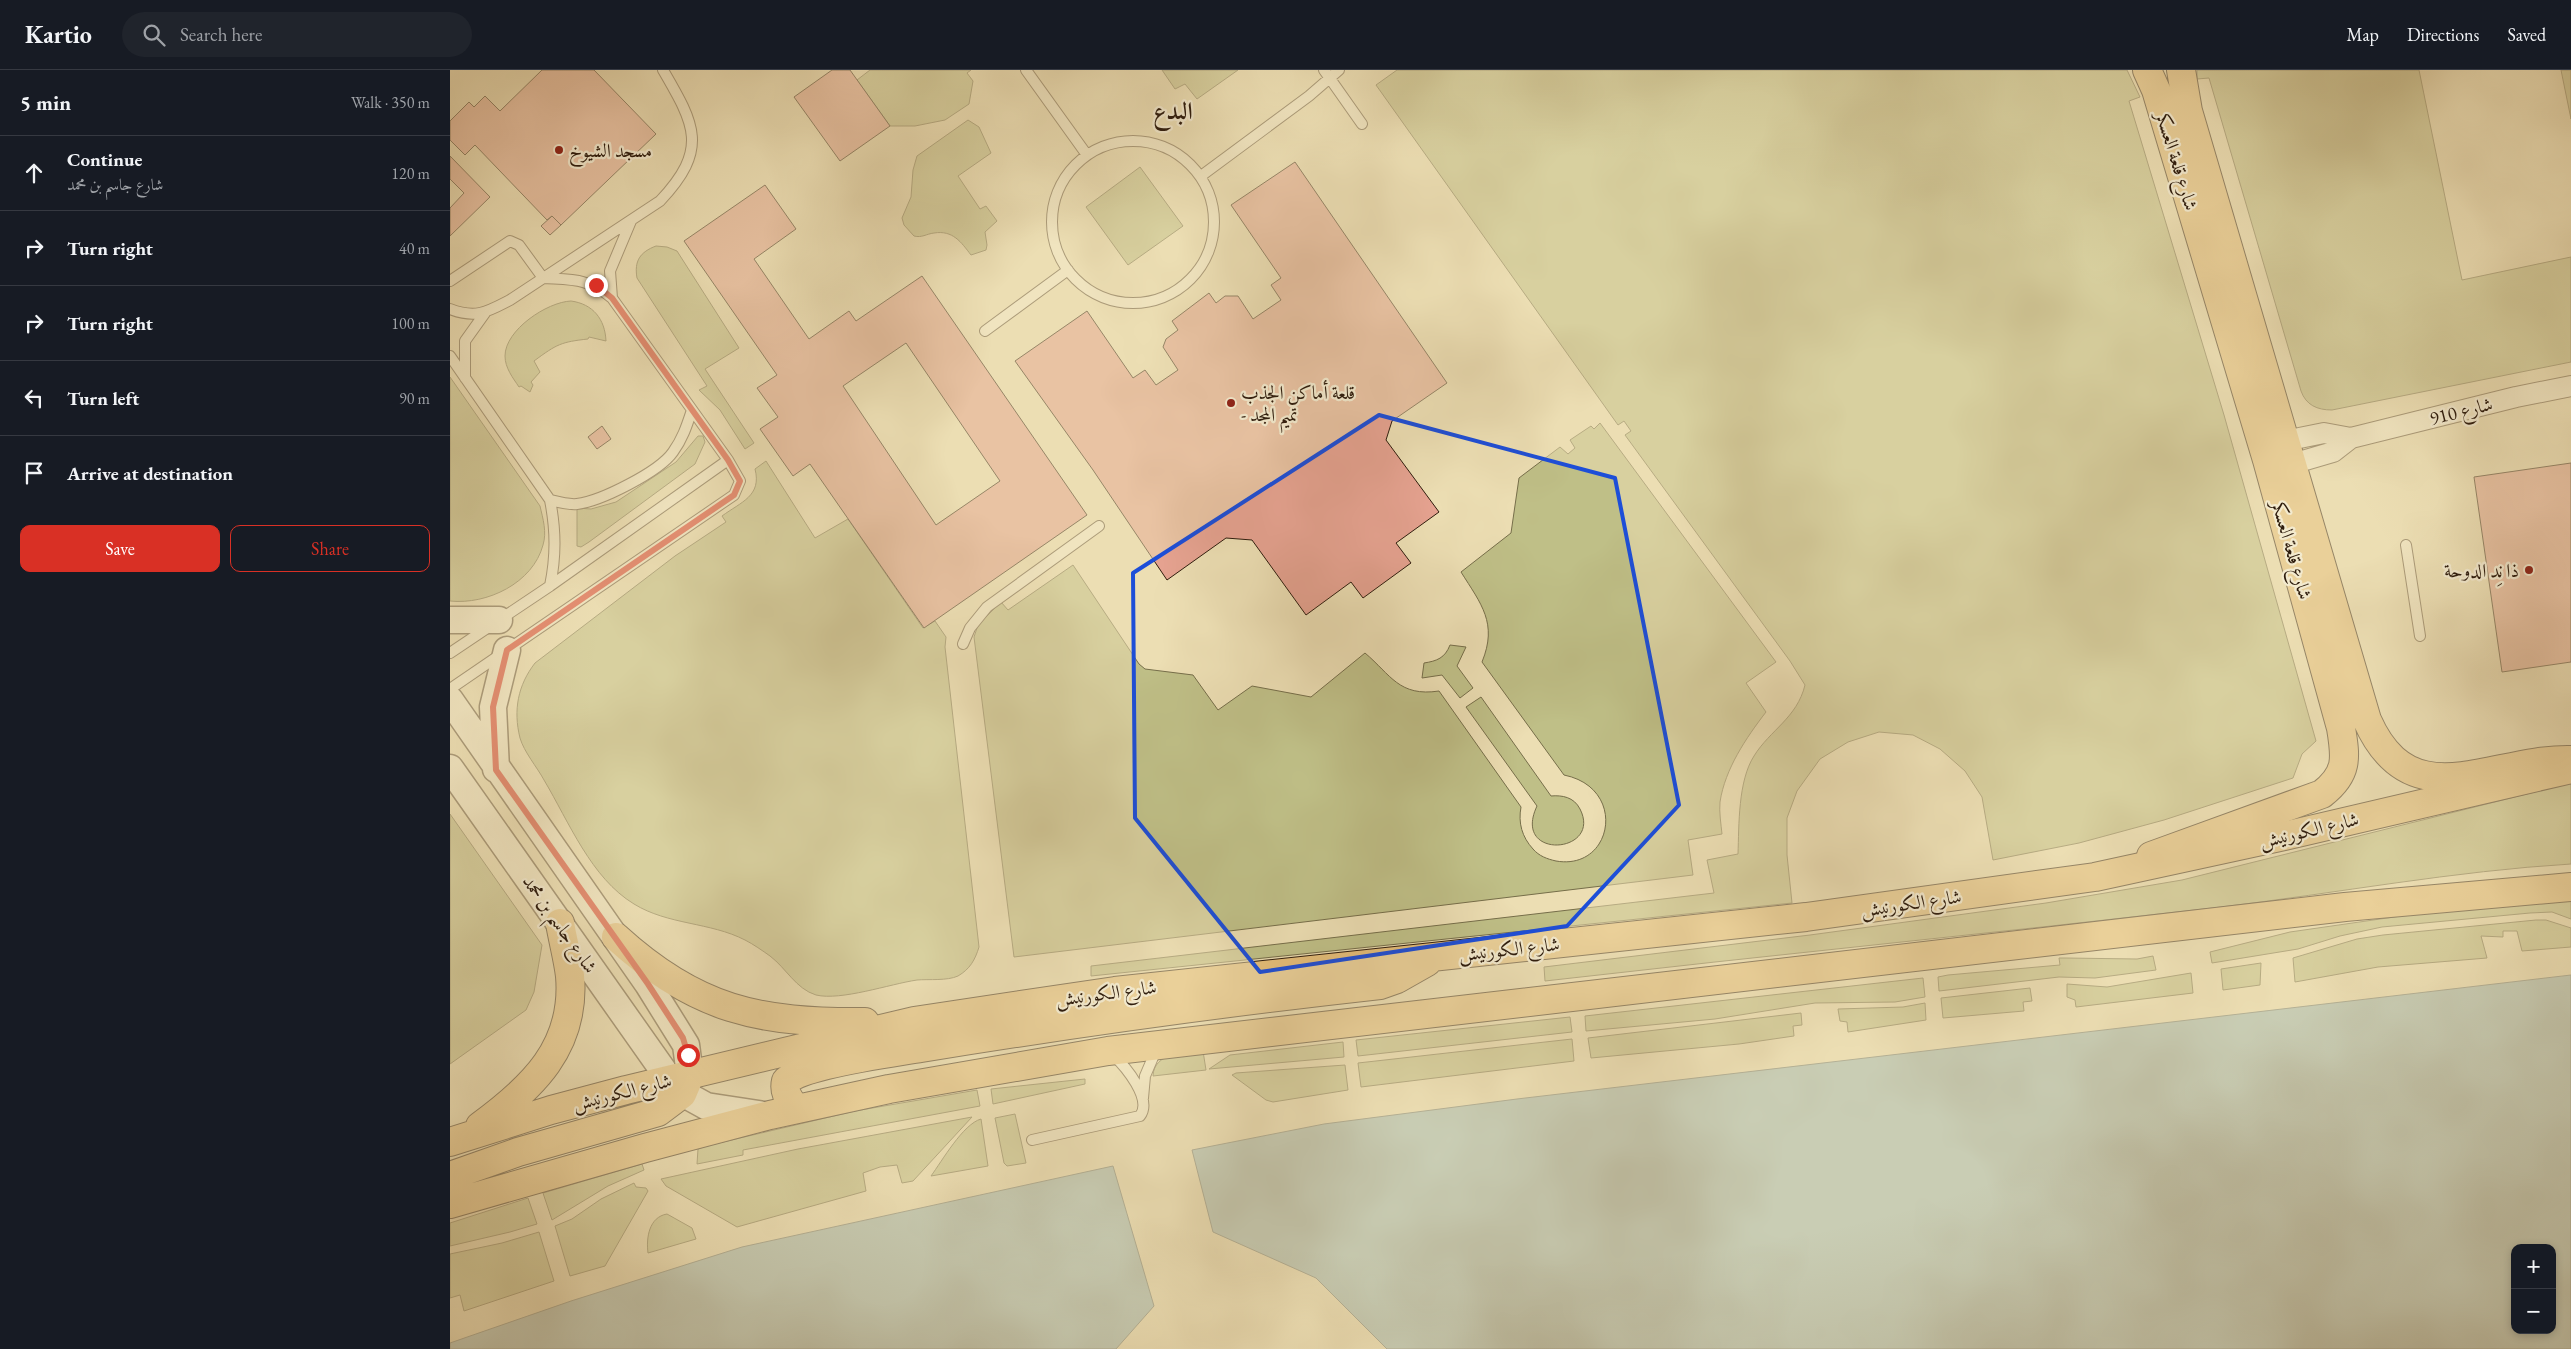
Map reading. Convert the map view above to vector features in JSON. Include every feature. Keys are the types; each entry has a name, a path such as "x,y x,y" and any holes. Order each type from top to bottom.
{"main road":[{"name":"شارع قلعة العسكر","path":"2147,70 2156,90 2283,455 2375,737 2390,758 2414,773 2429,777 2454,777 2540,761 2571,760"},
{"name":"شارع قلعة العسكر","path":"2095,877 2322,794 2340,777 2345,753 2342,728 2283,455 2188,111 2181,70"},
{"name":"شارع الكورنيش","path":"456,1140 552,1110 681,1083 914,1021 1115,991 1806,917 2095,877 2284,836 2571,768"},
{"path":"450,1204 644,1148 770,1115 889,1089 1108,1051 2346,907 2571,887"},
{"path":"456,1140 506,1107 527,1087 556,1053 567,1018 570,998 570,975 560,924"},
{"path":"616,937 639,959 676,984 728,1008 802,1021 914,1021"},
{"path":"796,1109 786,1095 784,1088 786,1081 802,1071 891,1053 1075,1023 1380,985 1397,979 1437,956"},
{"path":"450,1176 518,1152 636,1120 663,1109 681,1083"}],"street":[{"name":"شارع 910","path":"2283,455 2333,452 2351,438 2516,397 2571,386"},
{"path":"450,620 499,620"},
{"path":"496,770 493,707 507,650"},
{"name":"شارع جاسم بن محمد","path":"450,700 496,770 616,937 683,1038 688,1055 681,1083"},
{"name":"شارع جاسم بن محمد","path":"450,768 560,924 681,1083"},
{"path":"450,783 472,800"},
{"path":"681,1083 706,1106 770,1115"}],"lane":[{"path":"450,308 465,314 485,313 510,300 660,201 680,180 693,144 690,119 663,70"},
{"path":"1026,70 1087,155"},
{"path":"1201,176 1309,96 1326,74 1339,70"},
{"path":"1326,74 1362,124"},
{"path":"1136,140 1161,145 1184,157 1201,176 1212,199 1215,225 1210,250 1198,272 1178,290 1152,301 1124,303 1097,296 1074,279 1058,256 1052,228 1054,200 1067,175 1087,155 1110,144 1136,140"},
{"path":"612,298 610,272 631,220"},
{"path":"450,281 510,241 519,245 543,278"},
{"path":"985,331 1068,270"},
{"path":"450,690 734,495 740,481 728,460 612,298 596,285 574,280 543,278"},
{"path":"465,378 465,341 485,313"},
{"path":"450,356 550,500 555,528 556,557 550,586"},
{"path":"550,500 576,504 608,496 643,475 672,454 685,432 692,410"},
{"path":"450,652 550,586 728,460"},
{"path":"963,644 970,628 987,606 1099,526"},
{"path":"2406,545 2420,636"},
{"path":"1032,1140 1137,1118 1143,1113 1142,1099 1147,1069 1160,1044"},
{"path":"1108,1051 1129,1072 1142,1099"}],"highlighted area":[{"path":"1379,415 1615,478 1679,805 1567,926 1260,972 1135,818 1133,573"}],"green space":[{"path":"870,70 971,70 967,73 973,81 969,104 945,120 915,126 890,126 857,80"},
{"path":"1162,70 1238,70 1197,99 1185,84 1175,89"},
{"path":"1397,70 2127,70 2140,97 2129,101 2224,415 2316,741 2302,754 2293,778 2164,820 2079,843 1993,860 1982,797 1965,771 1940,749 1913,735 1879,732 1848,742 1820,759 1797,791 1787,818 1787,855 1792,903 1091,976 1091,966 1714,893 1707,860 1738,854 1740,804 1749,766 1760,747 1790,715 1805,685 1790,661 1625,435 1631,431 1624,421 1618,425 1376,85"},
{"path":"2197,70 2419,70 2462,280 2571,257 2571,362 2332,410 2317,408 2309,403 2301,391 2209,78 2197,79"},
{"path":"2561,70 2571,70 2571,119"},
{"path":"968,120 979,127 991,153 958,176 980,209 986,206 997,221 985,232 986,250 971,255 956,238 946,233 914,236 904,225 902,218 911,197 913,170 917,156"},
{"path":"1140,167 1183,226 1128,265 1086,207"},
{"path":"656,246 667,247 677,251 739,348 705,369 754,443 745,449 720,410 699,390 707,386 637,278 636,267 639,258 646,251"},
{"path":"571,301 586,305 596,314 603,326 606,341 589,337 588,339 571,341 554,347 534,361 540,372 531,382 533,385 530,392 521,386 519,387 510,373 505,360 507,346 512,337 520,327 540,312 551,306"},
{"path":"450,377 540,506 545,530 543,545 538,558 519,580 507,589 493,595 464,601 450,601"},
{"path":"1600,423 1776,662 1746,683 1766,712 1737,754 1726,778 1720,802 1722,834 1688,840 1693,875 1014,957 974,637 978,625 1001,602 1008,610 1073,565 1139,664 1145,669 1193,675 1218,710 1252,686 1311,697 1365,653 1397,683 1414,691 1439,691 1521,807 1520,819 1522,830 1526,840 1533,849 1543,857 1556,861 1575,861 1590,854 1600,842 1605,827 1605,811 1598,795 1584,783 1564,775 1482,662 1487,648 1488,625 1481,604 1461,572 1511,533 1519,478 1560,447 1568,454 1575,448 1570,440 1591,426 1594,429"},
{"path":"698,436 703,436 705,442 695,464 589,542 581,547 577,546 577,508 591,509 616,502 676,462"},
{"path":"766,461 815,538 848,519 923,628 935,621 946,637 945,647 979,947 972,964 954,978 917,980 839,996 816,995 797,983 770,956 745,940 718,930 661,916 634,904 605,880 582,848 520,738 517,718 518,698 524,680 535,663 675,556 726,522 722,516 743,502 753,492 756,478 755,469"},
{"path":"1450,645 1466,647 1457,666 1473,688 1460,698 1442,675 1422,678 1424,663 1440,658 1446,653"},
{"path":"1481,697 1551,796 1571,799 1580,809 1584,824 1579,835 1570,842 1557,845 1545,843 1536,836 1532,824 1537,806 1466,707"},
{"path":"2571,783 2571,864 2440,877 2221,907 1545,981 1544,967 1810,935 2046,903 2182,880"},
{"path":"450,814 542,945 534,992 526,1010 450,1064"},
{"path":"2571,898 2571,919 2552,912 2382,927 2340,936 2298,949 2212,963 2210,952 2290,932 2415,914"},
{"path":"2546,920 2571,928 2571,947 2522,951 2517,931 2503,931 2503,937 2481,936 2487,958 2378,967 2295,982 2293,958 2357,939"},
{"path":"2153,956 2156,970 2095,978 2059,977 1939,991 1938,977 1948,975 2060,965 2059,958 2137,959"},
{"path":"2261,963 2260,985 2223,990 2221,969"},
{"path":"2191,973 2193,993 2076,1007 2075,1000 2067,997 2067,984 2107,987"},
{"path":"1923,978 1925,997 1895,1002 1815,1003 1715,1019 1586,1031 1585,1016"},
{"path":"2030,988 2032,1001 2023,1002 2024,1011 1943,1018 1941,998"},
{"path":"1925,1003 1926,1020 1848,1032 1847,1022 1840,1021 1838,1009 1903,1007"},
{"path":"1801,1013 1802,1025 1793,1026 1794,1036 1739,1044 1591,1058 1588,1038"},
{"path":"1570,1017 1572,1032 1358,1056 1356,1040"},
{"path":"1572,1039 1574,1061 1361,1087 1358,1063"},
{"path":"1343,1042 1344,1057 1209,1069 1230,1055"},
{"path":"1203,1051 1206,1070 1153,1076 1159,1062 1165,1058 1180,1053"},
{"path":"1345,1065 1348,1090 1273,1102 1266,1100 1232,1075 1236,1073"},
{"path":"1085,1079 1085,1084 993,1104 991,1089"},
{"path":"977,1090 980,1106 743,1150 743,1155 697,1164 698,1149 706,1146 855,1111"},
{"path":"1015,1114 1026,1163 1007,1166 1004,1163 995,1118"},
{"path":"972,1117 913,1181 902,1183 897,1165 880,1167 863,1173 866,1191 737,1227 666,1186 661,1179 798,1149"},
{"path":"981,1119 988,1166 931,1176 960,1135 974,1122"},
{"path":"642,1164 644,1170 608,1186 552,1220 543,1193"},
{"path":"634,1183 636,1187 646,1188 648,1191 605,1266 570,1276 555,1226 572,1219 601,1199"},
{"path":"528,1198 537,1224 450,1246 450,1223"},
{"path":"667,1214 692,1228 696,1239 648,1253 650,1229 656,1219"},
{"path":"539,1232 554,1281 464,1311 460,1295 450,1298 450,1254 502,1243"}],"water":[{"path":"2571,975 2571,1349 1387,1349 1316,1278 1213,1232 1192,1150 1324,1124 1517,1099"},
{"path":"1113,1166 1154,1306 1116,1349 450,1349 450,1343 571,1301 742,1247"}],"building":[{"name":"مسجد الشيوخ","path":"542,70 594,70 656,134 561,225 552,216 547,220 475,145 465,155 450,140 450,121 469,102 474,107 485,96 500,111"},
{"path":"832,70 850,70 890,126 840,161 794,97"},
{"path":"450,156 490,197 450,236 450,208 464,193 450,179"},
{"name":"قلعة أماكن الجذب - تميم المجد","path":"1295,162 1447,383 1392,421 1386,440 1439,512 1396,543 1411,563 1363,598 1351,582 1306,615 1252,540 1226,538 1167,580 1093,470 1015,361 1087,311 1133,378 1145,370 1156,385 1178,370 1163,347 1166,339 1178,330 1172,321 1209,293 1216,303 1225,296 1238,296 1253,319 1281,300 1271,285 1281,278 1231,205"},
{"path":"765,185 796,229 754,259 809,339 849,311 856,321 922,276 1087,515 924,628 810,464 793,476 760,429 778,417 757,388 777,375 684,241","holes":["906,343 1000,481 936,525 843,386"]},
{"path":"552,216 561,225 550,235 541,226"},
{"path":"602,426 611,439 597,449 588,437"},
{"name":"ذا نِد الدوحة","path":"2571,463 2571,662 2502,672 2474,477"}],"place":[{"name":"مسجد الشيوخ","path":"559,150"},
{"name":"قلعة أماكن الجذب - تميم المجد","path":"1231,403"},
{"name":"ذا نِد الدوحة","path":"2529,570"}],"district":[{"name":"البدع","path":"1173,110"}],"route":[{"path":"596,285 612,298 728,460 740,481 734,495 507,650 493,707 496,770 648,984 683,1038 688,1055"}]}
